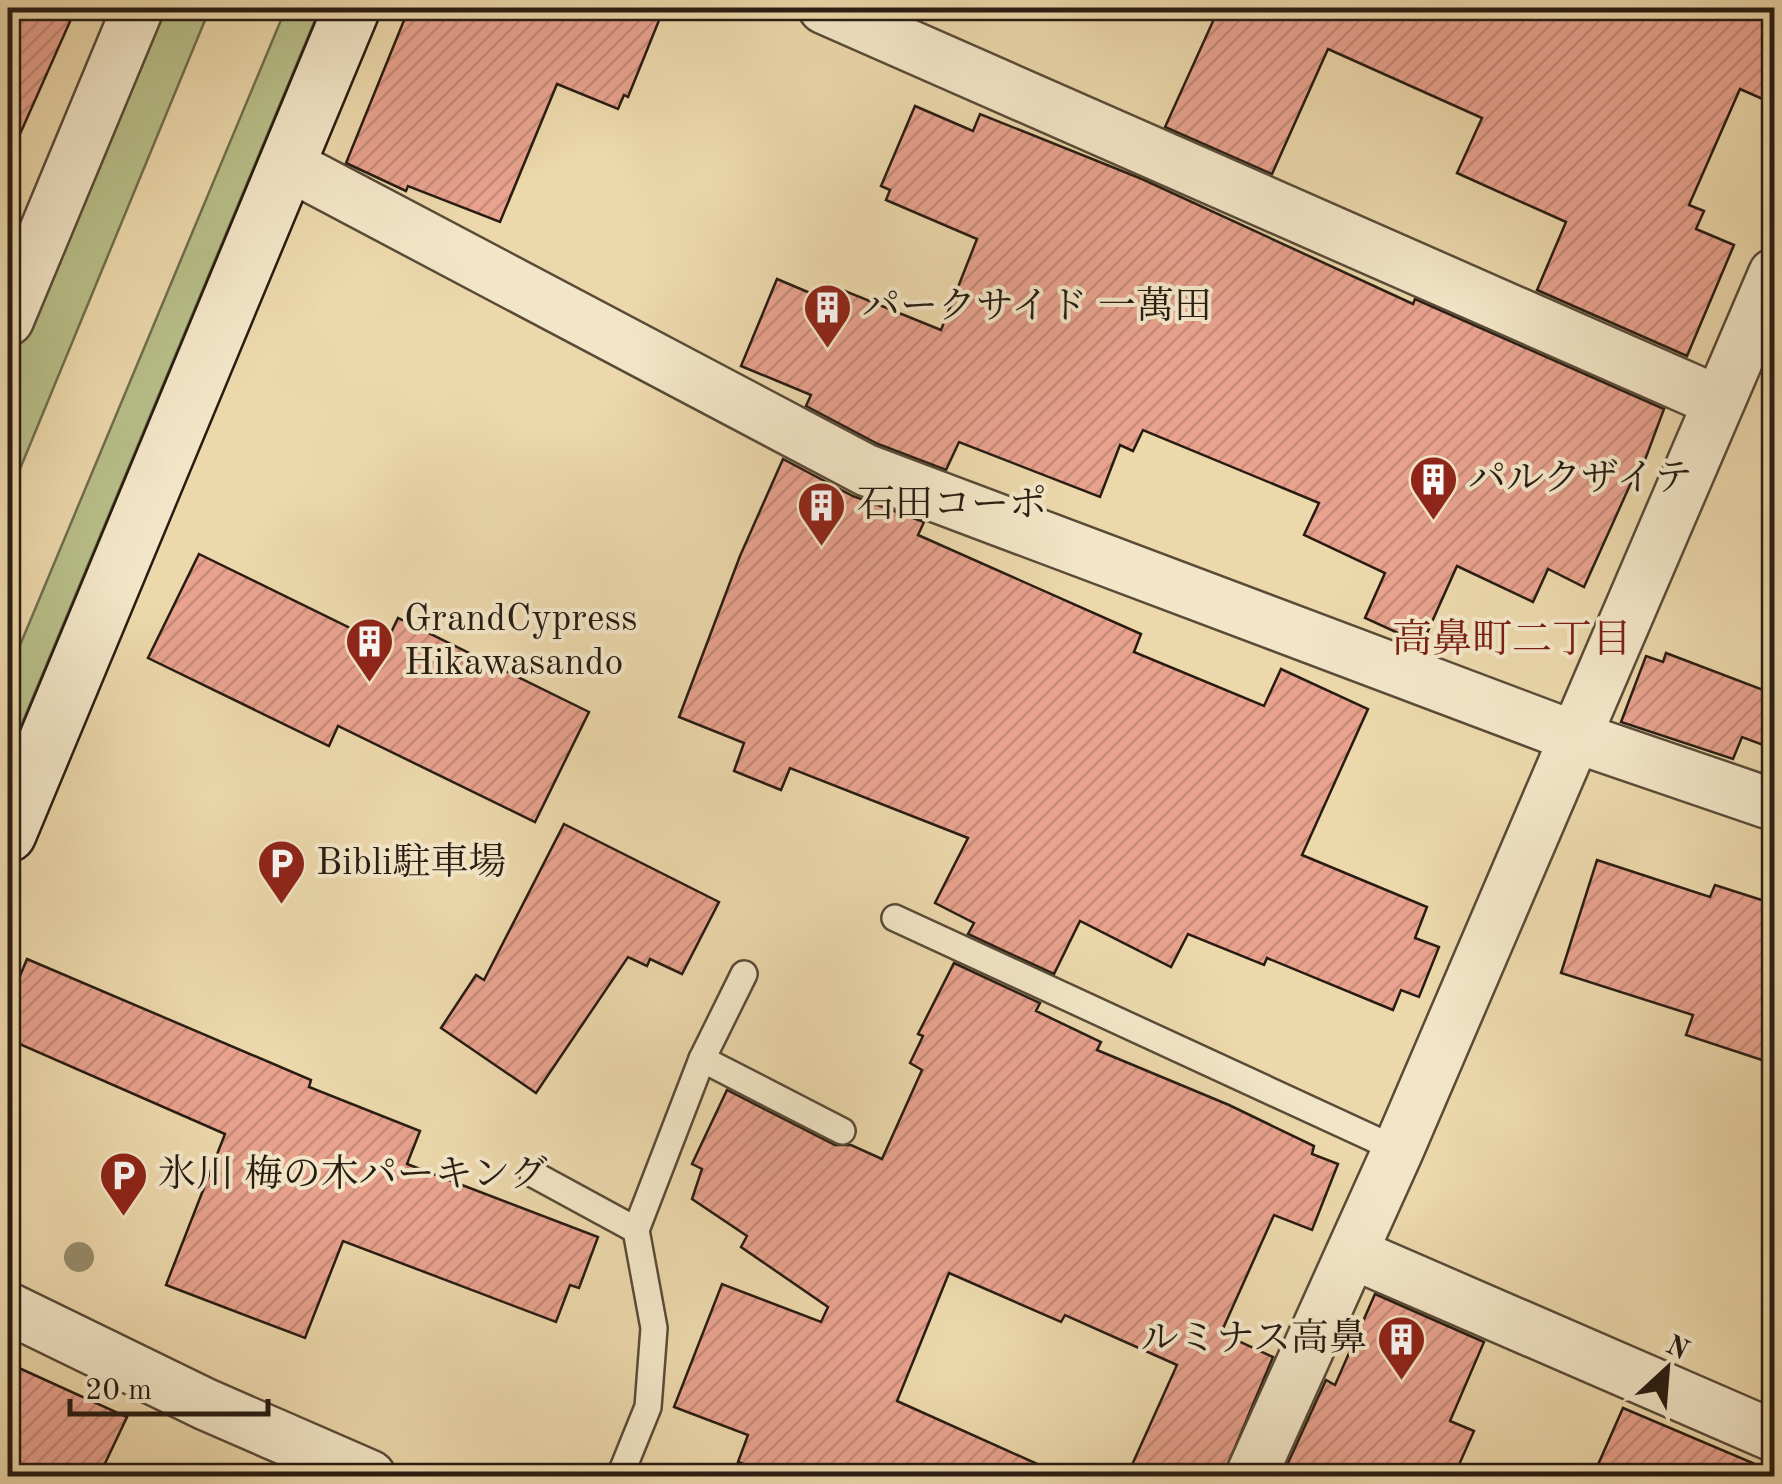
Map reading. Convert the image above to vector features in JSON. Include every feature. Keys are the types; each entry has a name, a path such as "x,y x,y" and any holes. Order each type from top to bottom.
{"street":[{"path":"10,306 138,8"},
{"path":"8,834 352,8"},
{"path":"824,8 1717,401"},
{"path":"287,164 866,470 1575,736 1774,805"},
{"path":"1251,1476 1398,1150 1774,274"},
{"path":"1352,1252 1774,1436"},
{"path":"8,1308 205,1404 370,1476"}],"lane":[{"path":"895,918 1398,1150"},
{"path":"620,1476 648,1407 654,1328 636,1230 702,1059 744,974"},
{"path":"702,1059 842,1131"},
{"path":"534,1174 636,1230"}],"green space":[{"path":"158,8 210,8 8,498 8,365"},
{"path":"286,8 320,8 8,757 8,674"}],"building":[{"path":"8,8 76,8 8,161"},
{"path":"409,8 664,8 628,97 624,95 618,109 557,84 500,222 408,186 406,191 346,163"},
{"path":"1219,8 1774,8 1774,104 1740,89 1689,205 1704,211 1696,229 1734,245 1687,356 1537,290 1566,222 1457,173 1482,118 1328,49 1272,174 1165,127"},
{"path":"915,106 973,131 980,114 1142,179 1413,304 1415,299 1664,409 1639,476 1635,474 1584,587 1548,569 1533,602 1457,566 1422,644 1365,618 1385,573 1304,535 1319,503 1143,430 1133,451 1120,445 1100,497 959,442 946,470 878,444 806,406 811,395 741,366 777,279 822,298 828,284 941,330 977,239 886,200 890,190 881,186"},
{"path":"783,459 853,496 924,522 918,535 1141,634 1134,652 1264,706 1281,669 1368,709 1302,855 1427,907 1415,938 1439,947 1419,997 1401,990 1393,1010 1267,958 1264,965 1188,934 1171,967 1080,921 1054,974 968,934 974,923 935,903 968,838 790,768 781,790 734,771 744,743 679,717 740,556"},
{"name":"GrandCypress Hikawasando","path":"199,554 385,645 398,618 589,712 535,822 338,726 329,746 148,658"},
{"path":"1666,653 1774,694 1774,749 1742,737 1733,759 1621,722 1646,656 1663,662"},
{"path":"564,824 719,902 682,974 650,959 647,966 628,957 536,1093 441,1028 476,975 484,980"},
{"path":"1597,860 1710,897 1715,885 1774,904 1774,1064 1686,1035 1693,1015 1561,973"},
{"path":"27,959 311,1080 309,1087 420,1131 407,1164 598,1237 579,1288 570,1285 556,1322 343,1241 305,1338 166,1285 225,1134 8,1039 8,1005"},
{"path":"954,963 1040,1003 1036,1011 1101,1042 1097,1050 1229,1105 1314,1146 1312,1154 1338,1164 1312,1230 1274,1215 1221,1333 1273,1357 1223,1476 1127,1476 1177,1365 1065,1315 1061,1322 949,1273 897,1401 1064,1476 774,1476 738,1462 748,1435 674,1407 722,1284 821,1322 828,1307 741,1247 747,1236 692,1199 702,1169 692,1164 727,1090 835,1145 851,1145 882,1159 922,1070 910,1063 923,1036 918,1034"},
{"name":"ルミナス高鼻","path":"1375,1294 1484,1342 1450,1421 1474,1431 1454,1476 1282,1476 1326,1380 1335,1385"},
{"path":"8,1363 127,1417 99,1476 8,1476"},
{"path":"1623,1408 1774,1472 1774,1476 1593,1476"}],"place":[{"name":"パークサイド 一萬田","path":"827,350"},
{"name":"パルクザイテ","path":"1433,522"},
{"name":"石田コーポ","path":"822,548"},
{"name":"GrandCypress Hikawasando","path":"369,684"},
{"name":"Bibli駐車場","path":"281,906"},
{"name":"氷川 梅の木パーキング","path":"123,1218"},
{"name":"ルミナス高鼻","path":"1402,1382"}],"district":[{"name":"高鼻町二丁目","path":"1512,642"}]}
